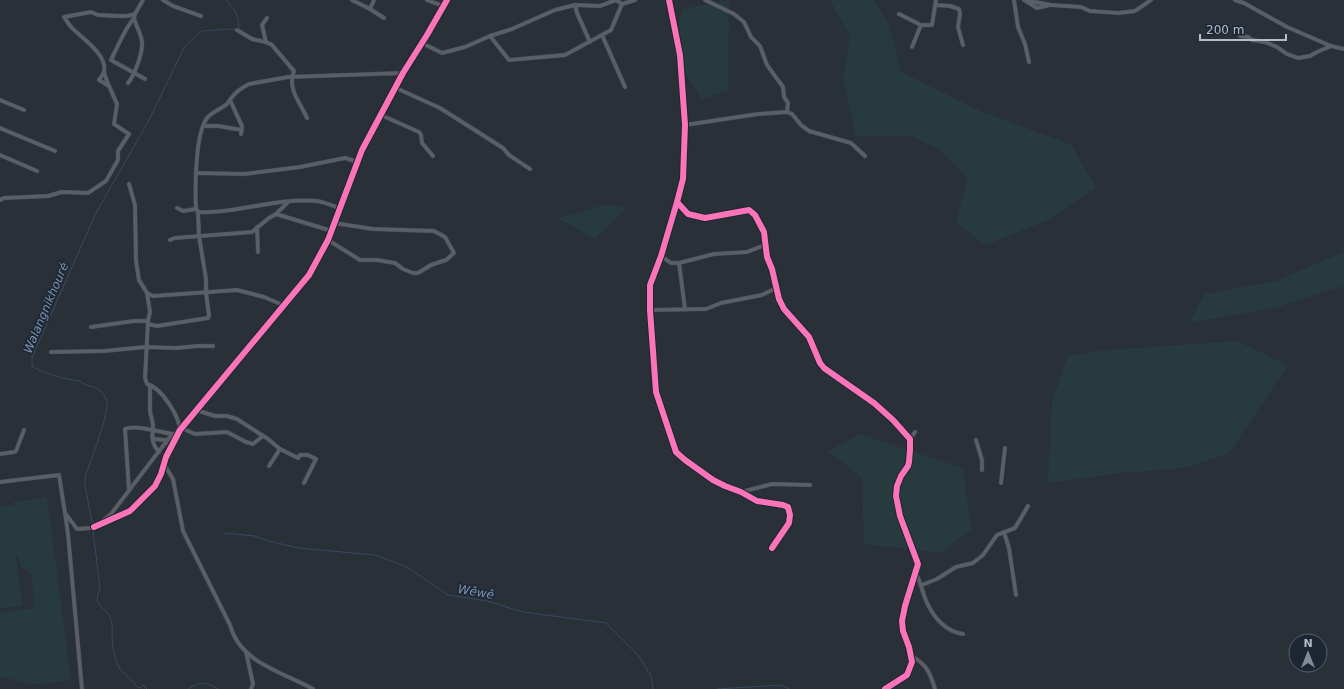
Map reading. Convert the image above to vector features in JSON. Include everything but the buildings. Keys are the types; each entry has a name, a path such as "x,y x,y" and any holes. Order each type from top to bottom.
{"street":[{"path":"143,0 127,26 111,60 145,79"},
{"path":"163,0 173,6 201,16"},
{"path":"352,0 384,18"},
{"path":"370,9 374,0"},
{"path":"426,0 443,6"},
{"path":"129,184 134,205 136,261 139,280 147,293 150,312 146,347 145,378 147,384 160,393 173,409 180,429 166,457 155,486 130,511 94,527 111,514 166,443 180,429 309,275 332,231 362,150 403,73 447,0"},
{"path":"422,43 442,53 465,47 490,36 512,29 555,10 575,5 600,6 616,0 622,4"},
{"path":"490,36 509,60 564,55 611,30 622,4 635,0"},
{"path":"669,0 680,55 685,125 683,179 661,256 650,285 650,310 656,392 676,452 692,466 713,480 741,492 757,501 783,505 789,510 789,522 772,548"},
{"path":"704,0 734,14 744,22 752,37 760,46 767,65 782,87 784,97 788,103 786,112"},
{"path":"899,14 921,25 932,25 936,0"},
{"path":"1014,0 1018,27 1025,44 1029,62"},
{"path":"1025,0 1051,5 1081,8 1090,11 1118,13 1135,11 1151,0"},
{"path":"1235,0 1244,3 1287,27 1318,39 1331,46 1344,48"},
{"path":"575,5 590,42"},
{"path":"935,5 950,6 959,9 960,14 958,27 963,45"},
{"path":"0,200 4,198 48,196 62,192 88,193 106,181 118,160 118,151 129,134 114,124 116,104 104,73 104,66 98,53 71,27 64,17 91,12 98,15 134,16"},
{"path":"128,83 132,79 142,45 134,16"},
{"path":"266,42 262,25 267,18"},
{"path":"912,47 921,25"},
{"path":"237,30 252,39 272,45 294,71 290,77 292,89 307,118"},
{"path":"602,35 625,86"},
{"path":"1240,36 1264,42 1298,58 1310,56 1331,46"},
{"path":"104,73 99,80 109,86"},
{"path":"91,327 134,321 157,326 208,318 206,279 199,236 196,172 203,126 208,117 228,103 243,86 290,77 403,73"},
{"path":"396,88 440,108 503,148 509,155 530,169"},
{"path":"0,100 24,110"},
{"path":"203,126 218,126 242,132 242,126 230,100"},
{"path":"685,125 758,114 786,112 792,114 801,125 810,131 851,143 865,156"},
{"path":"381,115 419,132 422,143 433,156"},
{"path":"0,128 54,151"},
{"path":"0,156 37,171"},
{"path":"196,172 245,174 300,167 345,158 358,162"},
{"path":"176,208 183,211 211,213 288,202 317,202 340,208"},
{"path":"170,240 175,238 252,232 276,214 288,202"},
{"path":"677,202 688,214 706,218 749,210 755,215 764,232 767,257 772,269 779,299 784,309 809,337 820,363 824,368 874,403 893,420 910,439"},
{"path":"276,214 332,231"},
{"path":"328,240 360,260 377,260 395,263 403,269 413,273 418,273 431,265 446,260 454,253 445,236 434,231 373,229 334,223"},
{"path":"257,228 258,252"},
{"path":"661,256 671,263 679,263 714,254 748,252 765,245"},
{"path":"679,263 685,309"},
{"path":"650,310 706,309 721,303 762,295 776,288"},
{"path":"147,293 153,296 236,290 264,297 283,305"},
{"path":"51,352 104,351 146,347 176,348 213,346"},
{"path":"150,385 150,411 153,426 151,430 153,444 159,452"},
{"path":"196,410 215,416 227,416 237,419 280,449 298,458 300,455 305,454 316,459 304,483"},
{"path":"129,490 126,429 151,430 174,434"},
{"path":"180,429 195,434 228,432 246,442 253,444 263,436"},
{"path":"0,454 16,451 24,430"},
{"path":"885,689 907,675 912,662 909,647 903,631 902,621 904,606 918,564 900,516 896,496 901,476 908,466 910,439 914,432"},
{"path":"152,437 154,439 165,440 166,443"},
{"path":"976,440 982,460 982,470"},
{"path":"1001,483 1004,448"},
{"path":"269,466 280,449"},
{"path":"164,464 173,479 183,530 230,625 233,635 246,652 258,662 313,689"},
{"path":"0,482 59,475 68,534 82,689"},
{"path":"741,492 772,484 810,485"},
{"path":"922,585 937,579 956,568 974,563 983,556 997,535 1015,528 1028,506"},
{"path":"65,513 77,529 91,528"},
{"path":"1004,532 1009,548 1016,595"},
{"path":"916,573 922,585 928,605 939,621 955,633 963,634"},
{"path":"246,652 253,684 251,689"},
{"path":"911,656 917,659 930,672 935,689"}],"green space":[{"path":"729,0 728,91 702,99 674,55 682,9"},
{"path":"830,0 874,0 890,27 901,72 980,111 1072,146 1096,188 1048,220 986,245 956,223 968,178 939,149 911,136 856,136 843,78 850,36"},
{"path":"607,204 627,207 595,239 558,218"},
{"path":"1344,252 1344,286 1278,307 1189,323 1205,294 1276,281"},
{"path":"1236,341 1288,365 1229,453 1184,468 1121,473 1048,483 1052,401 1068,356 1106,350"},
{"path":"860,434 963,468 971,530 940,553 864,544 862,478 828,451"},
{"path":"47,497 71,680 31,685 0,676 0,613 34,608 32,576 21,566 17,555 22,606 0,608 0,506 13,505 14,502"}],"waterway":[{"name":"Walangnikhouré","path":"227,0 227,2 233,7 236,14 239,24 238,29"},
{"name":"Walangnikhouré","path":"147,689 143,685 140,688 137,687 120,669 113,648 112,622 109,615 97,600 100,588 85,477 105,417 107,401 101,391 95,387 85,385 80,381 55,376 36,369 32,366 32,357 96,213 148,122 185,46 202,31 236,30"},
{"name":"Wêwê","path":"224,533 255,536 298,548 375,555 407,567 448,595 487,601 523,612 606,623 638,655 651,676 653,689"},
{"name":"Walangnikhouré","path":"188,689 203,683 218,689"},
{"name":"Wêwê","path":"717,689 781,685 789,689"}],"cycle path":[{"path":"94,527 130,511 155,486 161,474 166,457 180,430 309,275 328,240 362,150 403,73 447,0"},
{"path":"669,0 680,55 685,125 683,179 677,202 688,214 705,218 749,210 755,215 764,232 767,257 772,269 779,299 784,309 809,337 820,363 824,368 874,403 893,420 910,439 909,462 897,486 896,496 900,516 918,564 902,621 903,631 909,647 912,662 907,675 885,689"},
{"path":"677,202 661,256 650,285 650,310 656,392 676,452 685,460 713,480 741,492 757,501 788,507 790,515 789,523 772,548"}]}
